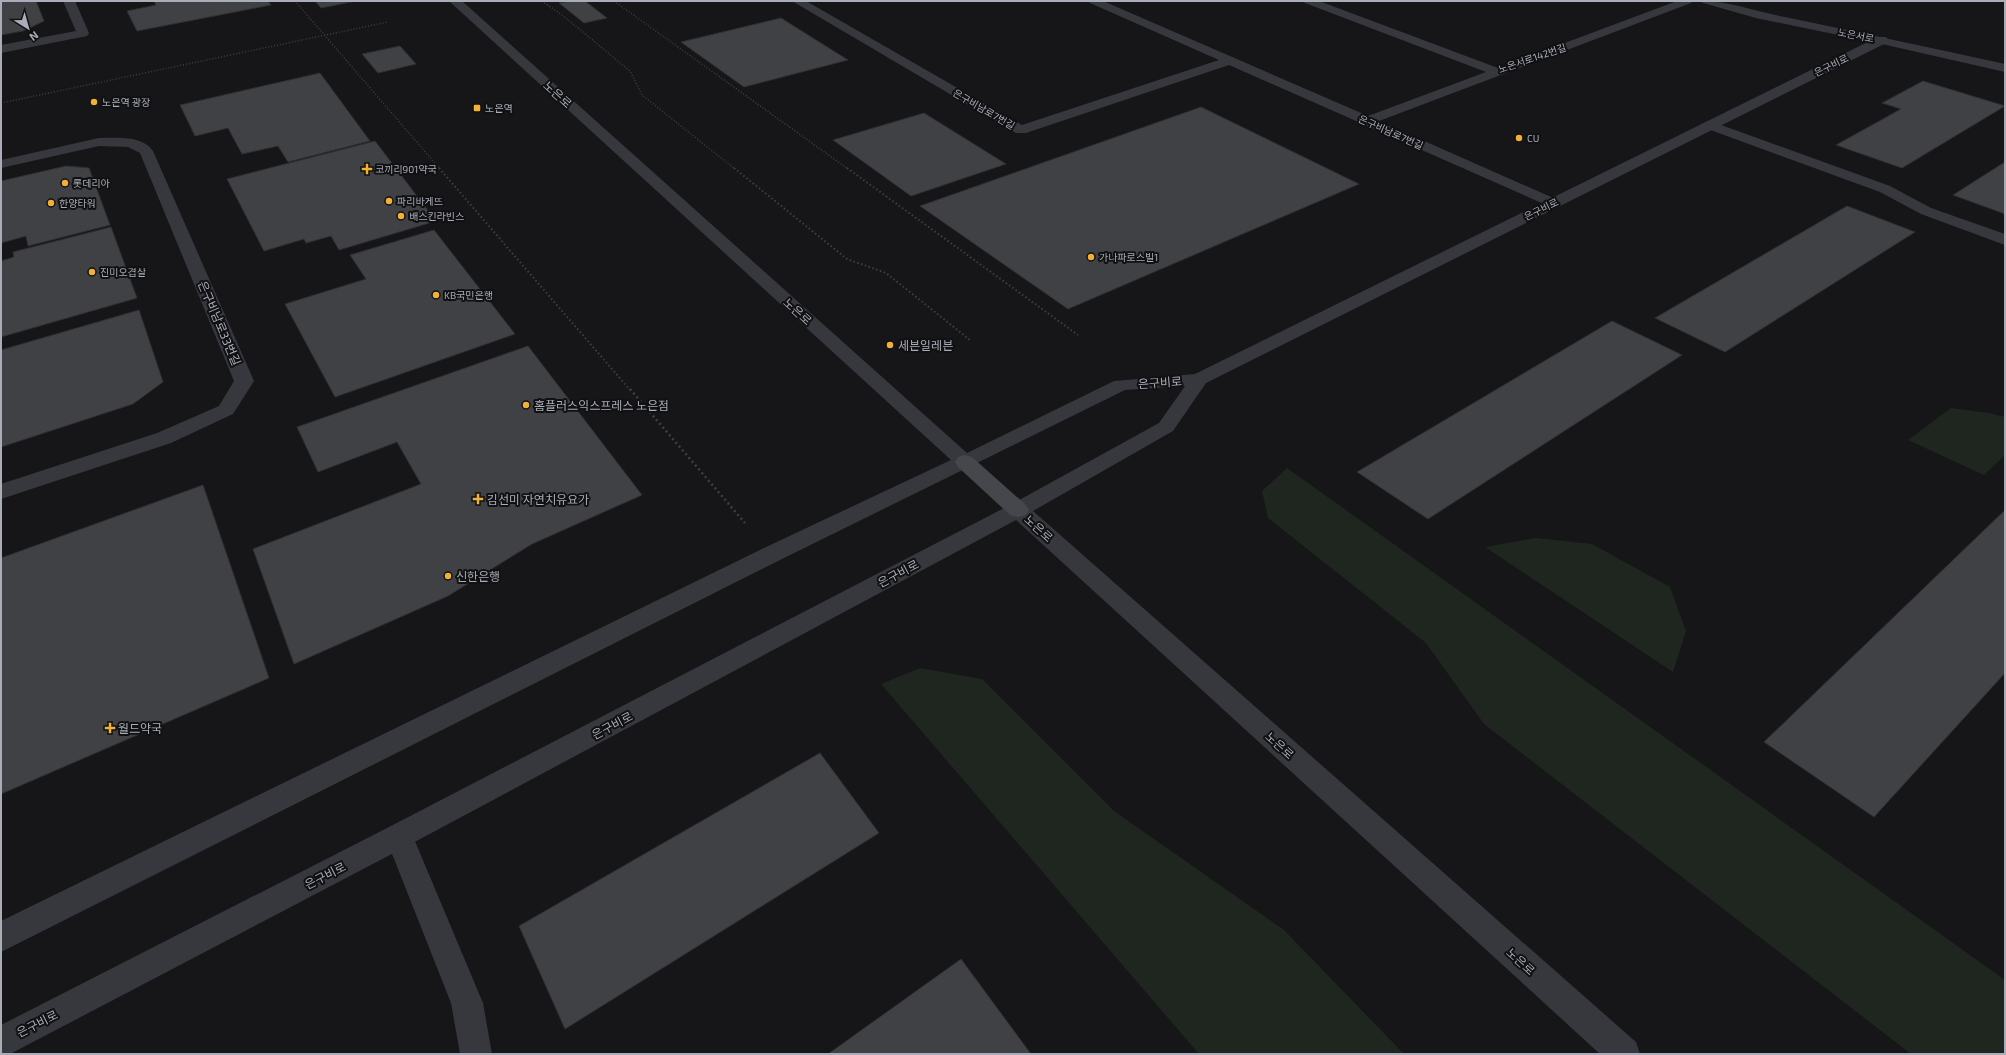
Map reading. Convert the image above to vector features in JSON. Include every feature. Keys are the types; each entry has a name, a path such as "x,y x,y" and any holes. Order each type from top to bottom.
{"main road":[{"name":"노은로","path":"964,462 1018,510"}],"street":[{"path":"1,49 83,33 70,1"},
{"name":"노은로","path":"455,1 964,462"},
{"name":"은구비남로7번길","path":"798,1 1021,130 1229,60"},
{"name":"은구비남로7번길","path":"1094,1 1553,203"},
{"name":"노은서로142번길","path":"1309,1 1497,72 1687,1"},
{"name":"노은서로","path":"1707,1 1756,15 1882,40 2005,68"},
{"name":"은구비로","path":"1,937 772,554 1121,385 1199,379 1882,40"},
{"path":"1368,121 1497,72"},
{"path":"1710,125 1885,189 1926,211 2005,240"},
{"name":"은구비남로33번길","path":"1,164 99,142 131,143 146,151 244,381 226,410 164,438 1,492"},
{"name":"은구비로","path":"1,1042 400,836 1018,510 1166,427 1199,379"},
{"name":"노은로","path":"1018,510 1624,1054"},
{"path":"400,836 468,1003 476,1054"}],"path":[{"path":"295,1 772,554"},
{"path":"542,1 630,71 642,96 847,259 886,274 970,340"},
{"path":"614,1 1078,335"},
{"path":"1,103 388,22"}],"shaded area":[{"path":"1951,408 1989,413 2005,417 2005,455 1984,475 1908,440"},
{"path":"1287,468 2005,980 2005,1054 1911,1054 1484,724 1426,643 1268,518 1262,491"},
{"path":"1536,538 1592,544 1670,587 1686,631 1673,672 1485,547"},
{"path":"920,668 982,679 1114,811 1284,930 1404,1054 1199,1054 881,684"}],"building":[{"path":"1,1 36,1 44,21 23,31 1,35"},
{"path":"154,1 268,1 271,5 137,31 127,11 156,5"},
{"path":"315,1 356,1 321,8"},
{"path":"585,1 607,18 584,23 559,3"},
{"path":"781,18 848,60 744,87 681,42"},
{"path":"400,46 416,64 378,73 362,54"},
{"path":"320,73 370,141 288,162 278,146 242,154 228,128 195,136 180,105"},
{"path":"1923,81 2005,106 1902,168 1836,145 1901,109 1882,103"},
{"name":"가나파로스빌1","path":"1201,107 1359,184 1068,309 920,206"},
{"path":"924,113 1006,164 911,196 833,140"},
{"path":"375,141 436,221 339,250 331,236 306,243 304,239 264,251 227,179"},
{"path":"2005,162 2005,214 1953,195"},
{"name":"한양타워","path":"66,166 89,168 110,225 28,246 26,236 1,243 1,181"},
{"path":"1847,206 1915,232 1725,352 1655,318"},
{"path":"111,227 137,298 1,337 1,261 14,257 13,252"},
{"path":"434,230 515,334 335,397 285,304 366,279 350,255"},
{"path":"139,310 163,382 133,404 1,447 1,350"},
{"path":"1612,321 1682,355 1428,519 1357,472"},
{"path":"528,346 642,495 532,544 448,596 294,664 253,549 421,484 397,442 318,472 297,427"},
{"path":"203,485 269,678 1,794 1,558"},
{"path":"2005,510 2005,673 1874,817 1764,742"},
{"path":"820,753 879,833 565,1029 519,926"},
{"path":"961,959 1031,1054 828,1054"}],"place":[{"name":"노은역 광장","path":"94,102"},
{"name":"노은역","path":"477,108"},
{"name":"CU","path":"1519,138"},
{"name":"코끼리901약국","path":"367,169"},
{"name":"롯데리아","path":"65,183"},
{"name":"파리바게뜨","path":"389,201"},
{"name":"한양타워","path":"51,203"},
{"name":"배스킨라빈스","path":"401,216"},
{"name":"가나파로스빌1","path":"1091,257"},
{"name":"진미오겹살","path":"92,272"},
{"name":"KB국민은행","path":"436,295"},
{"name":"세븐일레븐","path":"890,345"},
{"name":"홈플러스익스프레스 노은점","path":"526,405"},
{"name":"김선미 자연치유요가","path":"478,499"},
{"name":"신한은행","path":"448,576"},
{"name":"월드약국","path":"110,728"}]}
